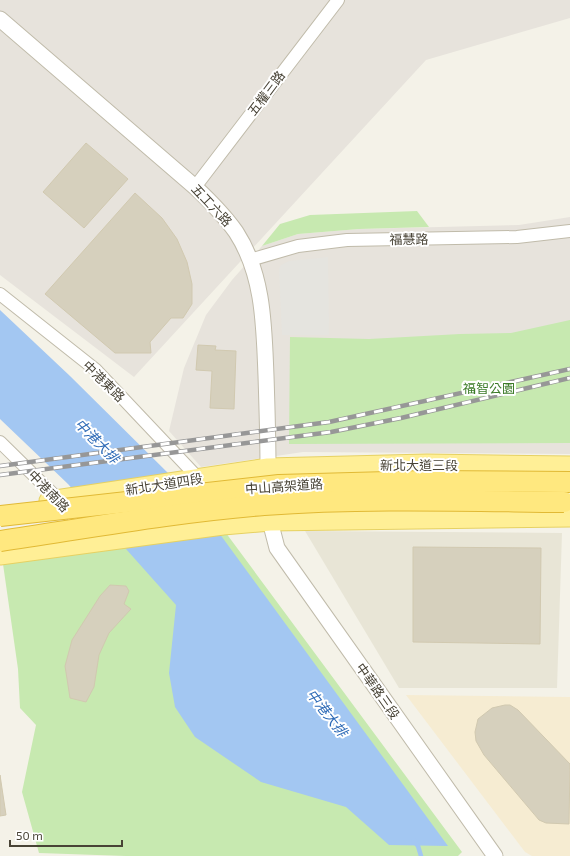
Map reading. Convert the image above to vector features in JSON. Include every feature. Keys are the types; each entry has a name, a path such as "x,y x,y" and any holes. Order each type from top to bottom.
{"highway":[{"name":"中山高架道路","path":"0,516 279,484 424,481 570,482"},
{"name":"中山高架道路","path":"0,541 181,514 265,505 410,500 568,504"}],"main road":[{"name":"新北大道三段","path":"268,468 427,464 570,466"},
{"name":"新北大道四段","path":"0,507 64,500 268,468"},
{"name":"新北大道三段","path":"269,495 366,492 568,504"},
{"name":"新北大道四段","path":"76,521 269,495"},
{"name":"新北大道四段","path":"64,500 122,508 243,498"},
{"name":"新北大道四段","path":"99,541 125,527 207,503"},
{"path":"270,521 568,504"},
{"name":"新北大道四段","path":"0,555 223,525 270,521"}],"street":[{"name":"五權三路","path":"195,186 338,0"},
{"name":"五工六路","path":"0,19 195,186 222,214 236,233 250,260 260,291 264,323 270,521"},
{"name":"福慧路","path":"250,260 298,246 347,240 517,237 570,231"},
{"name":"中港東路","path":"0,294 96,370 199,479"},
{"name":"中港南路","path":"0,442 64,500 76,521 99,541"},
{"name":"中華路三段","path":"270,521 277,548 495,856"}],"shaded area":[{"path":"0,0 570,0 570,18 426,60 134,377 0,275"},
{"path":"570,217 570,454 303,452 201,467 169,431 184,368 206,315 232,280 262,246 298,234 359,229 519,225"},
{"path":"328,257 329,335 282,335 279,269 281,265 289,261"},
{"path":"305,531 562,533 557,688 399,688"},
{"path":"406,695 570,697 570,856 532,856 525,852"}],"green space":[{"path":"417,211 429,227 359,229 298,234 262,246 280,224 310,215"},
{"name":"福智公園","path":"570,320 570,443 289,444 290,337 369,339 511,333"},
{"path":"223,529 462,852 458,856 126,856 39,853 22,792 36,725 20,708 18,669 3,564"}],"water":[{"path":"0,310 70,376 169,474 222,537 448,846 389,845 346,807 261,782 195,737 175,707 169,673 176,605 68,484 0,419"}],"building":[{"path":"86,143 128,179 84,228 43,192"},
{"path":"135,193 162,218 177,239 187,262 192,284 192,304 183,318 171,318 150,342 151,353 115,353 45,294"},
{"path":"198,345 216,346 215,350 236,351 234,409 210,408 212,371 196,370"},
{"path":"413,547 541,548 540,644 413,642"},
{"path":"110,585 126,586 129,591 124,604 131,609 109,633 99,655 94,687 86,702 70,698 65,666 72,640 100,596"},
{"path":"510,705 518,710 570,764 569,824 546,823 539,820 484,755 476,741 475,732 478,719 492,708"},
{"path":"0,775 6,815 0,816"}],"waterway":[{"name":"中港大排","path":"414,841 418,846 421,856"}],"railway":[{"path":"0,466 329,422 570,369"},
{"path":"0,475 331,432 401,418 570,378"}]}
